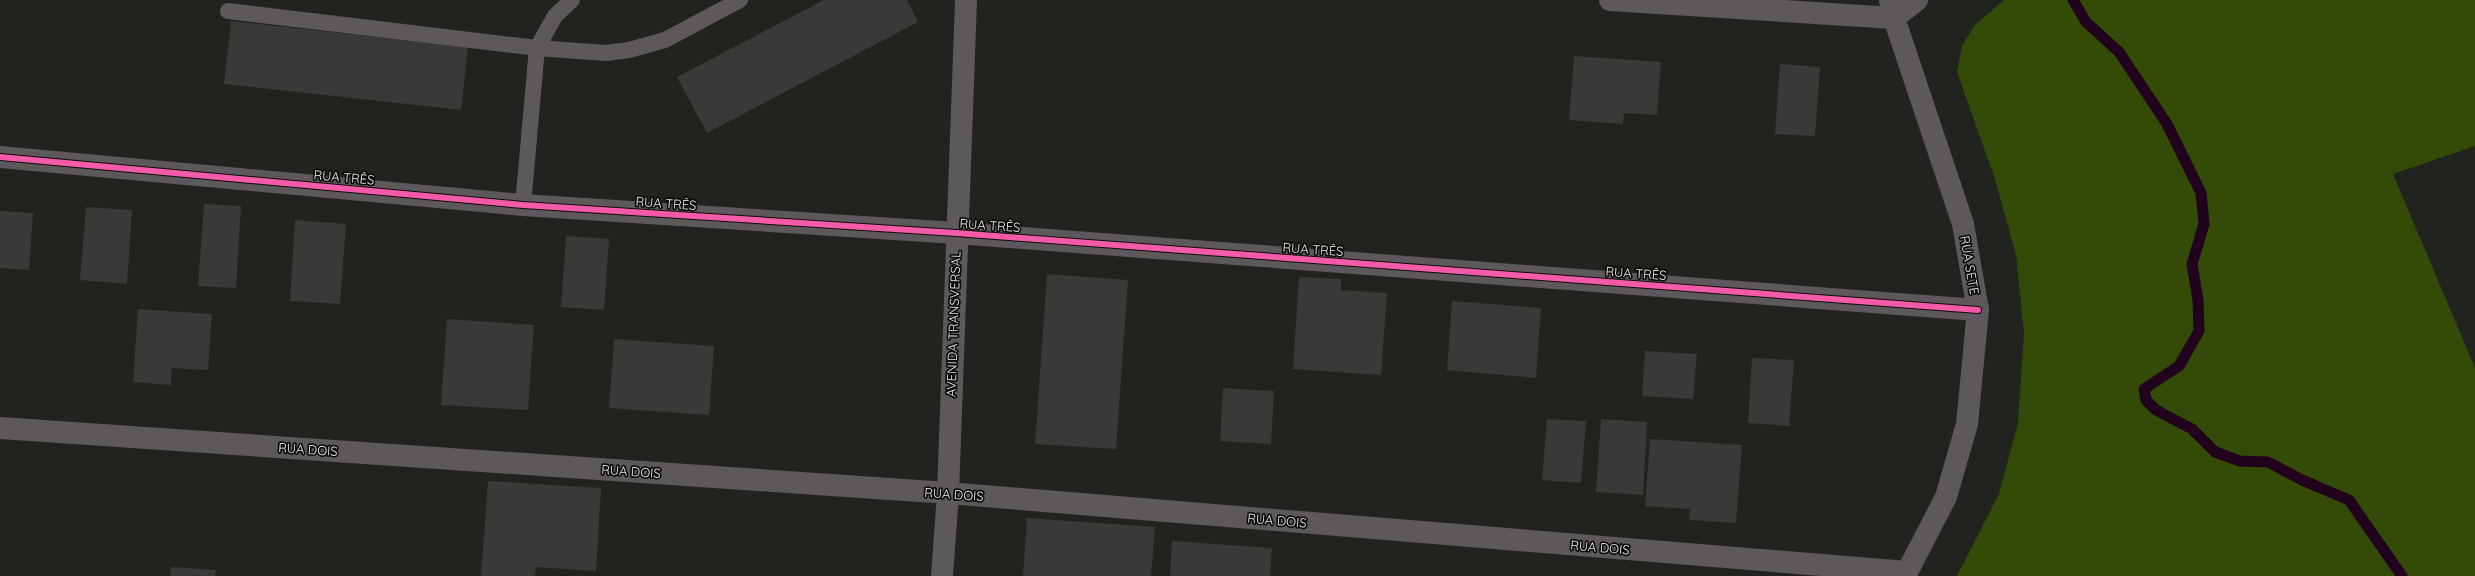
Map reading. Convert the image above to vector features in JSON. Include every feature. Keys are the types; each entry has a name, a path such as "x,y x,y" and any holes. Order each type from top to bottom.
{"street":[{"name":"AVENIDA TRANSVERSAL","path":"942,576 948,493 956,234 966,0"},
{"path":"1610,0 1892,9 1917,0"},
{"name":"RUA SETE","path":"1892,9 1963,224 1978,310 1967,424 1946,497 1906,574"},
{"name":"RUA TRÊS","path":"0,157 523,205 956,234 1978,310"},
{"name":"RUA DOIS","path":"0,428 948,493 1906,574"}],"lane":[{"path":"523,205 537,48 555,16 572,0"},
{"path":"228,11 537,48 606,53 629,50 665,40 740,0"}],"green space":[{"path":"2004,0 2475,0 2475,146 2393,174 2475,368 2475,576 1957,576 1999,494 2018,423 2024,333 2016,255 1995,179 1957,72 1962,46 1974,26"}],"building":[{"path":"824,0 907,0 918,22 707,133 677,77"},
{"path":"231,21 468,47 461,110 224,84"},
{"path":"1574,56 1661,62 1657,115 1624,113 1623,124 1569,120"},
{"path":"1780,64 1820,67 1815,136 1775,134"},
{"path":"204,204 241,206 236,288 198,286"},
{"path":"86,207 132,210 127,284 80,280"},
{"path":"0,211 33,213 29,270 0,268"},
{"path":"295,220 346,224 340,304 290,301"},
{"path":"566,236 609,239 604,310 561,307"},
{"path":"1047,274 1128,280 1116,449 1035,444"},
{"path":"1299,277 1341,279 1341,290 1387,293 1381,375 1293,369"},
{"path":"1452,301 1541,308 1536,378 1447,370"},
{"path":"138,309 212,314 208,370 172,368 171,385 133,382"},
{"path":"447,319 534,325 528,410 441,405"},
{"path":"614,339 714,346 709,415 609,408"},
{"path":"1645,351 1697,354 1693,399 1642,396"},
{"path":"1752,358 1794,360 1789,426 1748,423"},
{"path":"1223,388 1274,391 1271,444 1220,441"},
{"path":"1547,419 1586,421 1581,483 1542,480"},
{"path":"1601,419 1647,422 1643,495 1596,492"},
{"path":"1650,439 1742,445 1736,523 1689,520 1690,509 1645,506"},
{"path":"488,481 601,488 596,571 536,567 535,576 481,576"},
{"path":"1027,518 1155,527 1151,576 1023,576"},
{"path":"1172,541 1272,548 1270,576 1170,576"},
{"path":"171,567 216,570 215,576 170,576"}],"waterway":[{"path":"2073,0 2086,22 2119,52 2167,124 2201,193 2204,224 2192,264 2198,300 2199,331 2179,366 2144,389 2146,400 2156,410 2192,429 2215,452 2240,461 2268,462 2302,480 2349,500 2402,576"}],"cycle path":[{"path":"0,157 523,205 956,233 1978,310"}]}
